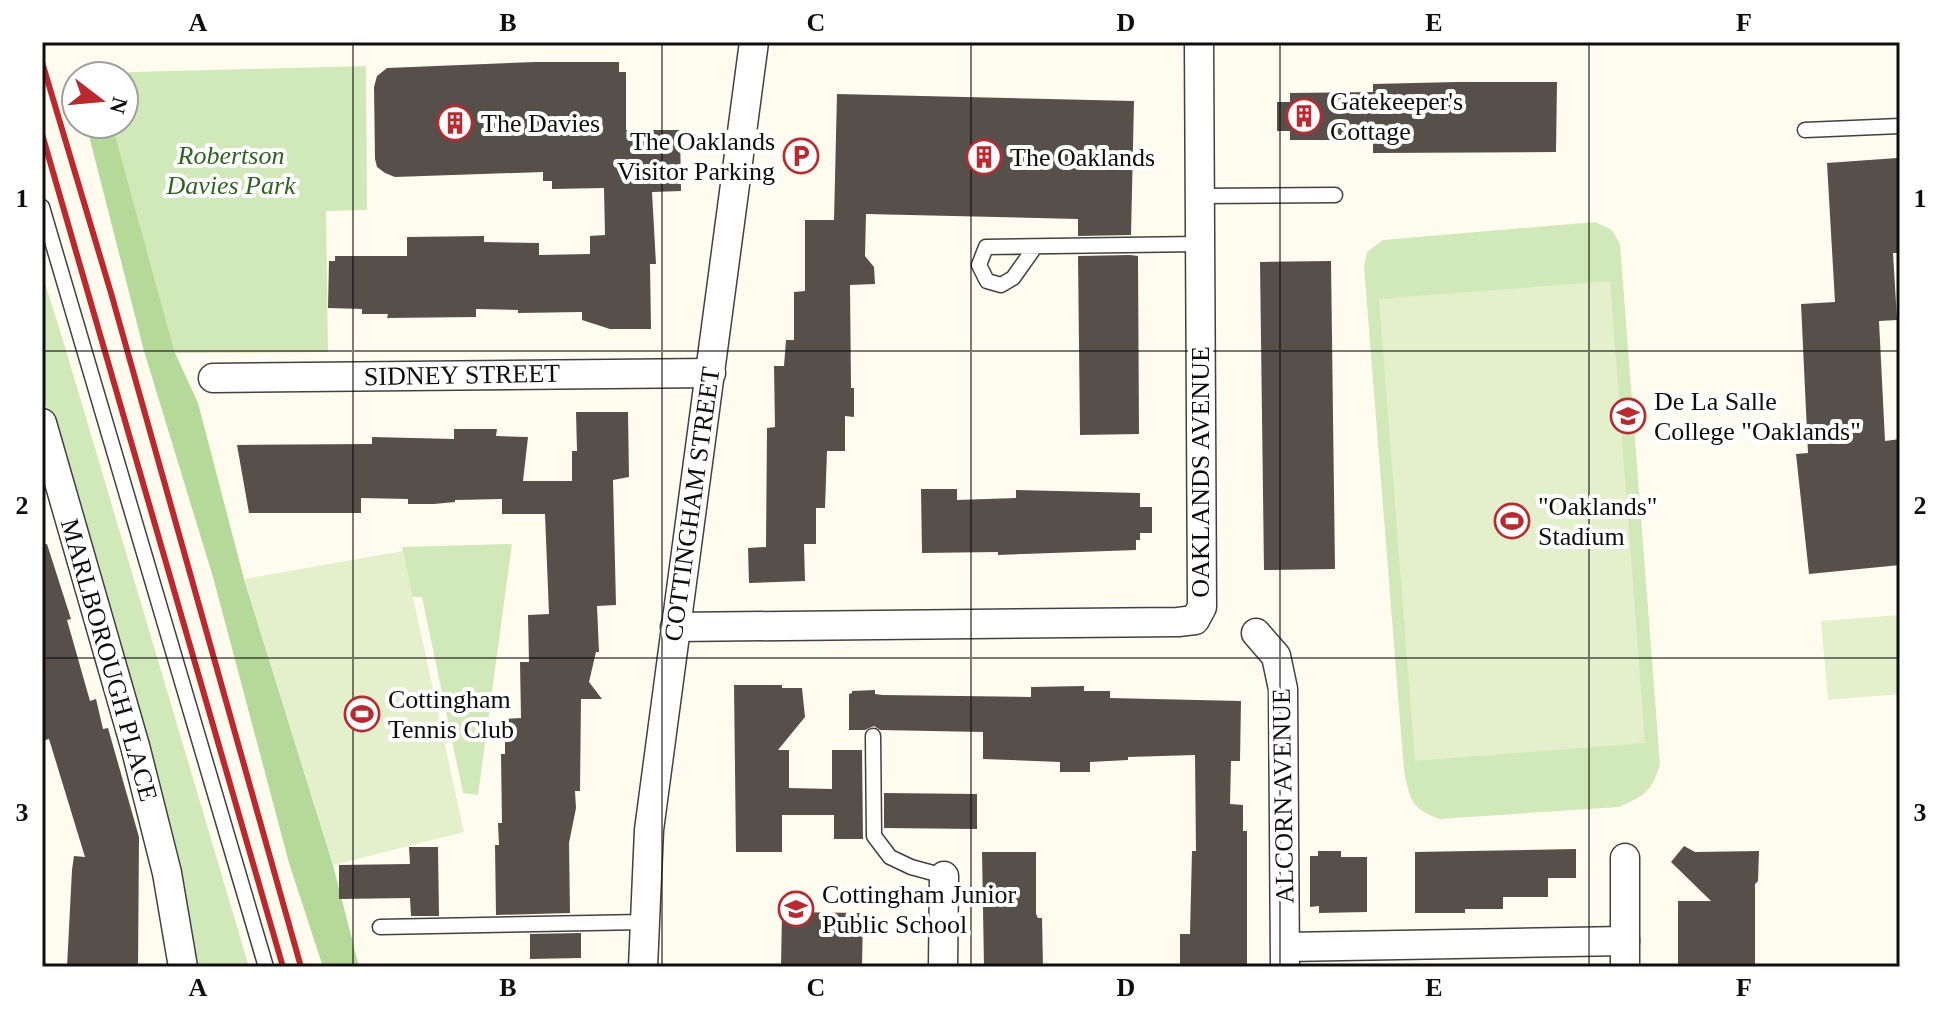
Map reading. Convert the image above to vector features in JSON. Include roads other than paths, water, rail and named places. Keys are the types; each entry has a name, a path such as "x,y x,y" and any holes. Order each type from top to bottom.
{"street":[{"name":"COTTINGHAM STREET","path":"643,967 649,830 754,42"},
{"name":"OAKLANDS AVENUE","path":"675,627 1195,620 1202,607 1199,42"},
{"name":"SIDNEY STREET","path":"213,378 711,373"},
{"name":"MARLBOROUGH PLACE","path":"42,423 135,746 161,852 183,967"},
{"name":"ALCORN AVENUE","path":"1256,633 1276,656 1283,689 1286,957"},
{"path":"1286,957 1625,954 1625,858"},
{"path":"943,967 944,876"}],"lane":[{"path":"1805,130 1900,126"},
{"path":"1199,196 1335,195"},
{"path":"42,207 266,967"},
{"path":"1035,247 1199,244"},
{"path":"873,736 874,836 890,857 911,867 944,876"},
{"path":"380,927 643,922"}],"railway":[{"path":"42,62 111,293 301,967"},
{"path":"42,134 283,967"}],"place":[{"name":"Gatekeeper's Cottage","path":"1304,116"},
{"name":"The Davies","path":"455,123"},
{"name":"The Oaklands Visitor Parking","path":"801,156"},
{"name":"The Oaklands","path":"984,157"},
{"name":"De La Salle College \"Oaklands\"","path":"1628,416"},
{"name":"\"Oaklands\" Stadium","path":"1512,521"},
{"name":"Cottingham Tennis Club","path":"362,714"},
{"name":"Cottingham Junior Public School","path":"796,909"}],"park label":[{"name":"Robertson Davies Park","path":"231,170"}]}
